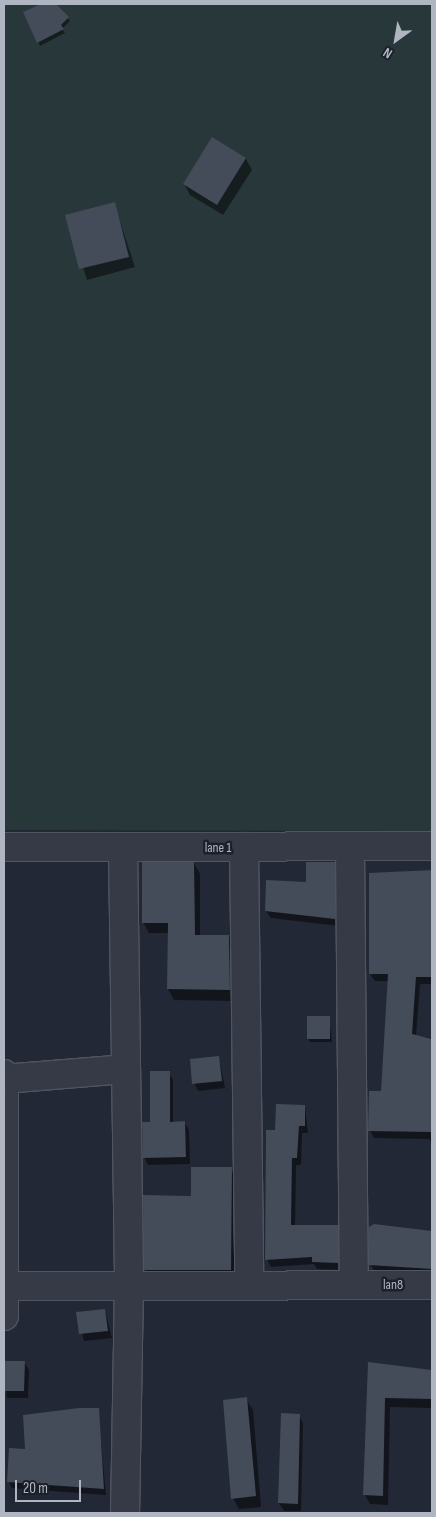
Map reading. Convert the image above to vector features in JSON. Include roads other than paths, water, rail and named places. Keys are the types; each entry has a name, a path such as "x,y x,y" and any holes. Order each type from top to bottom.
{"street":[{"name":"lane 1","path":"4,847 244,848 432,846"},
{"path":"350,847 354,1285"},
{"path":"122,848 129,1286 125,1513"},
{"path":"244,848 250,1285"},
{"path":"4,1080 126,1068"},
{"path":"4,1074 6,1286 4,1316"},
{"name":"lan8","path":"6,1286 432,1285"}]}
